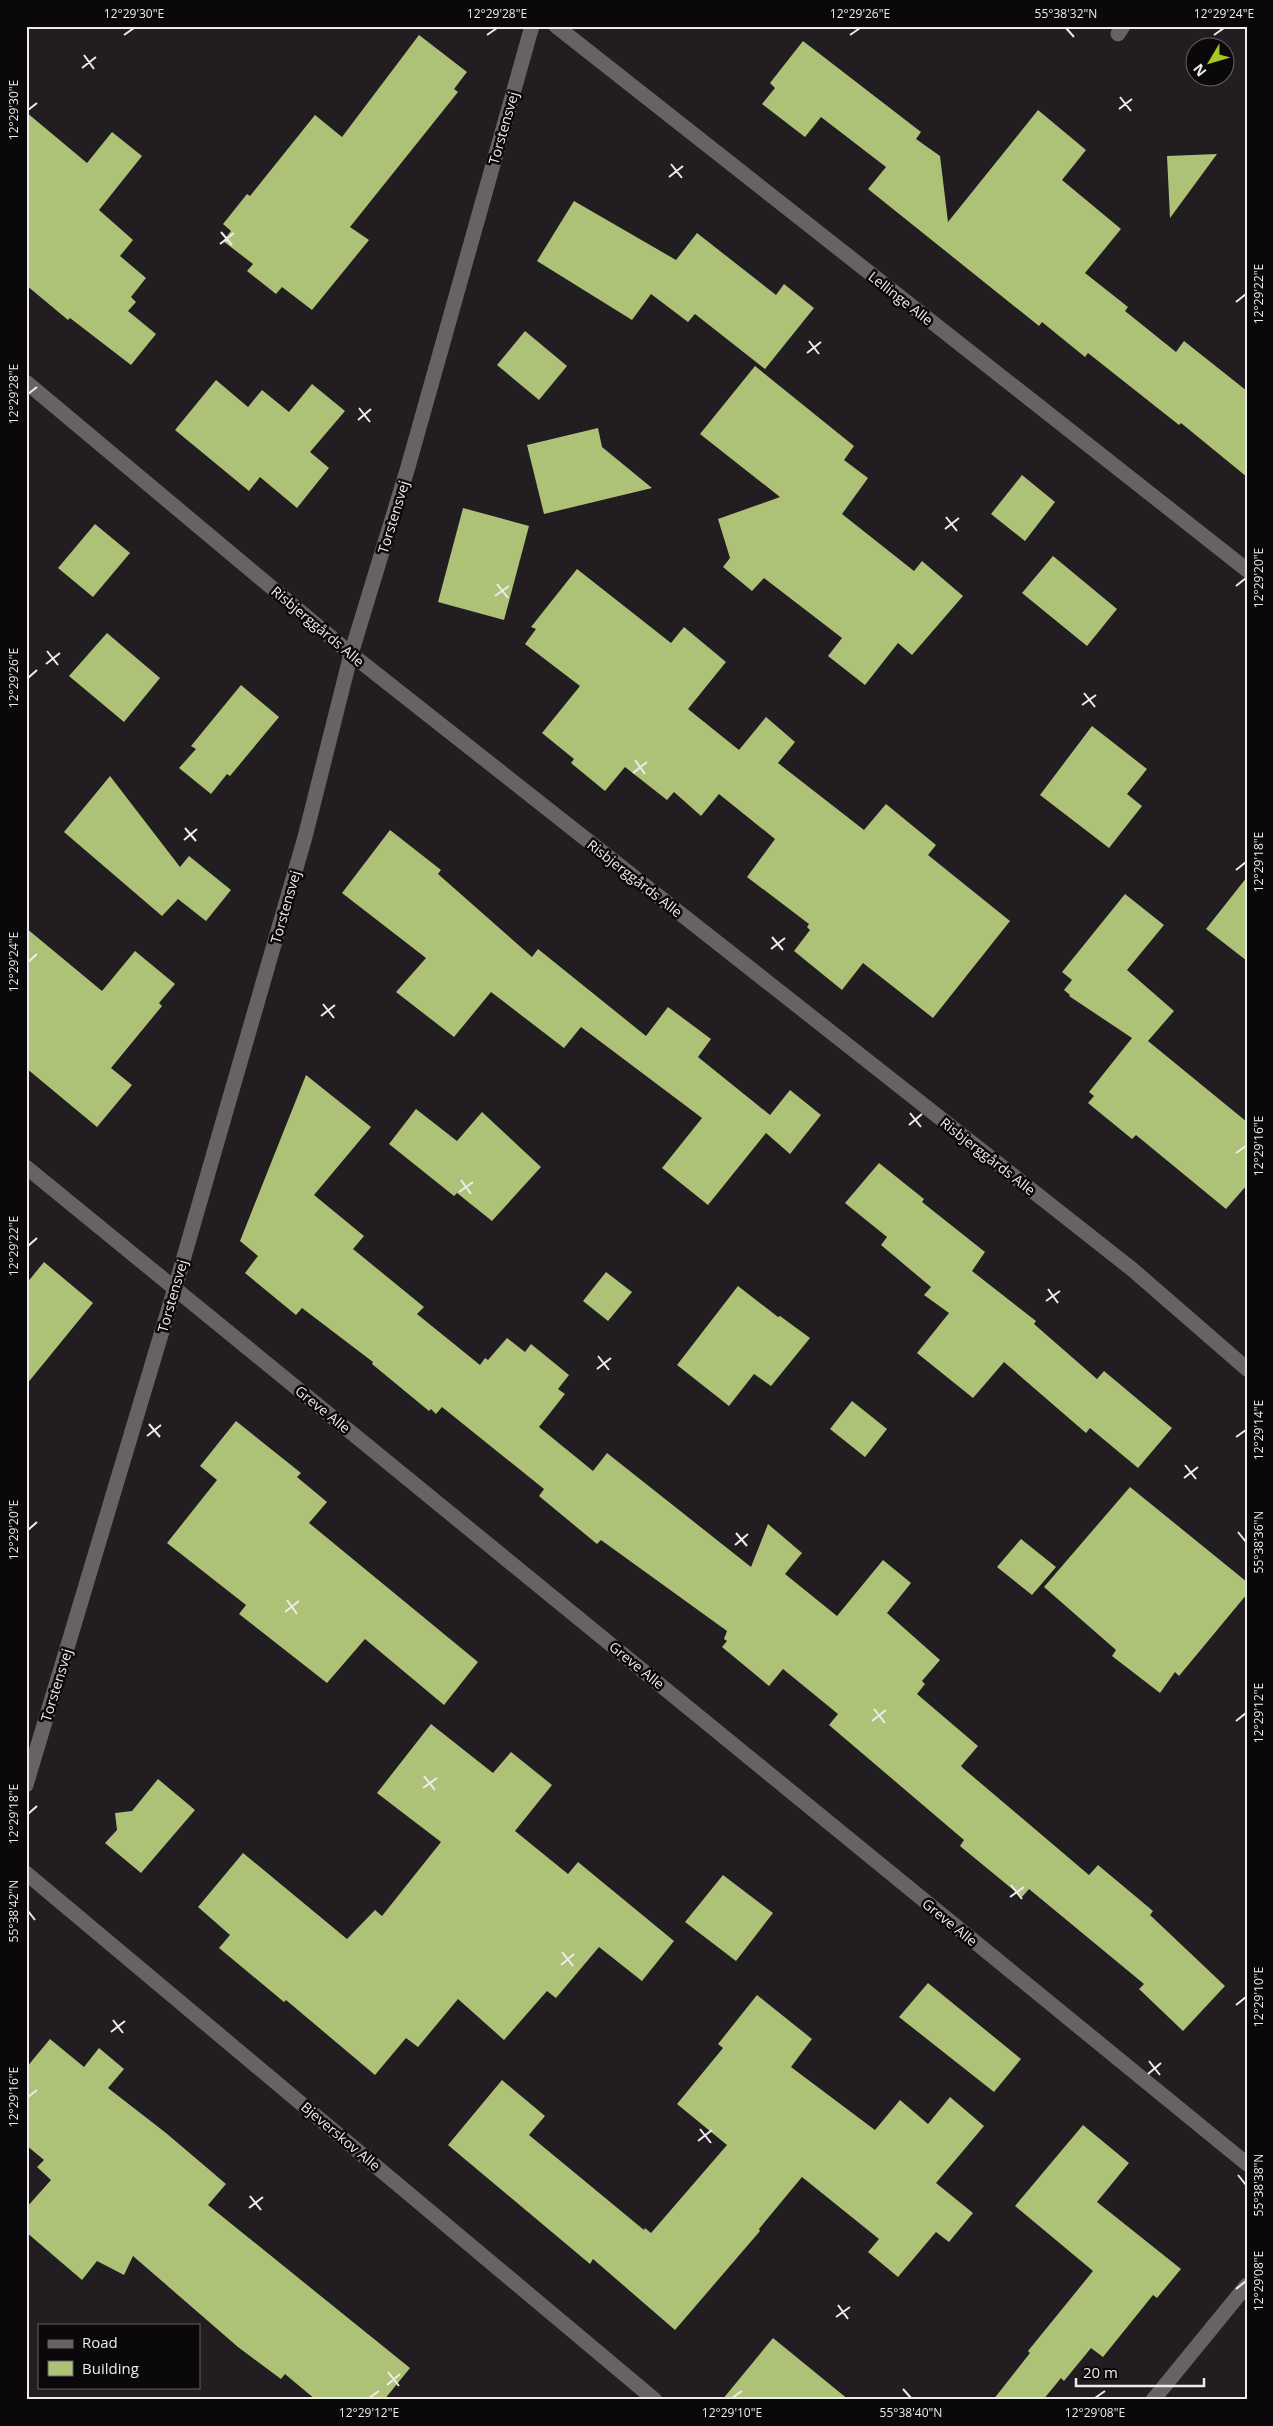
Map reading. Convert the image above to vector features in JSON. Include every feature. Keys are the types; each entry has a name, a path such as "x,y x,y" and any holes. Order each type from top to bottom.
{"street":[{"name":"Torstensvej","path":"26,1785 175,1288 305,837 351,654 408,467 532,26"},
{"name":"Lellinge Alle","path":"556,26 1247,570"},
{"name":"Risbjerggårds Alle","path":"26,382 351,654 1133,1270 1247,1369"},
{"name":"Greve Alle","path":"26,1167 1247,2164"},
{"name":"Bjeverskov Alle","path":"26,1873 655,2400"},
{"path":"1153,2400 1247,2285"}],"building":[{"path":"419,35 467,72 454,89 458,92 350,227 369,240 312,310 282,287 276,294 247,271 253,264 223,241 231,231 223,224 247,194 250,196 315,115 342,137"},
{"path":"803,41 921,132 916,139 940,156 948,222 1038,110 1086,150 1062,180 1121,229 1085,273 1128,307 1125,311 1176,352 1184,341 1247,391 1247,477 1181,423 1179,425 1088,353 1085,357 1042,322 1039,326 868,189 886,167 821,117 805,137 762,104 775,88 770,83"},
{"path":"26,112 87,163 112,132 142,156 99,210 133,240 120,256 146,278 131,297 136,302 128,311 156,334 131,365 70,318 68,320 26,285"},
{"path":"1217,154 1170,218 1167,156"},
{"path":"574,201 676,260 697,233 776,295 784,284 814,308 765,369 695,314 688,322 651,294 632,320 537,261"},
{"path":"525,331 567,366 539,400 497,365"},
{"path":"755,366 854,446 844,460 868,478 842,514 914,571 922,561 963,596 912,655 898,643 865,685 828,656 842,638 764,578 752,591 723,567 730,558 718,519 780,497 700,434"},
{"path":"216,380 248,407 262,390 289,412 312,384 345,411 310,452 329,468 297,508 260,477 249,491 175,430"},
{"path":"598,428 602,447 652,488 544,514 527,445"},
{"path":"1022,475 1055,502 1025,541 991,514"},
{"path":"463,508 529,526 504,620 438,602"},
{"path":"95,524 130,553 93,597 58,568"},
{"path":"1053,556 1117,609 1087,646 1022,593"},
{"path":"577,569 671,643 684,627 726,662 688,709 739,750 766,717 795,742 778,763 864,830 886,804 936,845 928,855 1010,921 933,1018 863,963 842,990 794,951 810,930 807,927 809,924 747,877 775,839 719,794 701,816 674,792 667,800 625,767 605,791 571,763 574,759 542,733 580,686 525,644 536,629 531,627"},
{"path":"107,633 160,678 124,722 69,676"},
{"path":"241,685 279,717 230,776 227,774 211,794 179,768 196,749 191,746"},
{"path":"1092,726 1147,769 1127,794 1142,806 1109,848 1040,795"},
{"path":"110,776 180,867 189,856 231,890 206,921 178,899 162,916 64,832"},
{"path":"390,830 441,870 438,874 532,957 538,949 646,1036 668,1007 711,1039 698,1057 770,1115 790,1090 821,1115 790,1154 766,1133 708,1205 662,1168 702,1118 581,1027 564,1048 491,992 454,1037 396,992 426,958 342,893"},
{"path":"1247,877 1247,961 1206,929"},
{"path":"1125,894 1164,925 1127,970 1174,1011 1148,1041 1247,1122 1247,1185 1226,1209 1136,1135 1132,1139 1088,1103 1094,1096 1089,1092 1132,1038 1069,996 1064,990 1072,980 1062,972"},
{"path":"26,928 102,991 135,951 175,984 159,1003 162,1006 111,1068 132,1085 97,1127 26,1068"},
{"path":"306,1075 371,1127 314,1195 364,1236 353,1249 424,1307 417,1314 480,1365 485,1358 488,1360 507,1338 525,1352 531,1344 569,1375 558,1389 565,1394 539,1427 593,1471 607,1453 751,1567 768,1524 802,1553 785,1574 837,1616 883,1560 911,1583 887,1613 940,1660 922,1681 925,1684 917,1694 978,1746 961,1766 1089,1875 1098,1865 1153,1911 1150,1915 1225,1986 1183,2031 1139,1989 1144,1984 1029,1889 1022,1897 960,1846 964,1840 829,1725 838,1714 783,1669 769,1686 722,1647 727,1641 724,1639 727,1631 601,1540 597,1544 539,1496 544,1489 442,1407 436,1414 431,1409 429,1411 372,1364 373,1362 302,1308 296,1315 245,1273 258,1256 240,1241"},
{"path":"416,1109 457,1141 482,1112 541,1167 492,1221 457,1193 454,1196 389,1144"},
{"path":"879,1163 924,1199 922,1202 985,1252 972,1271 1036,1321 1034,1324 1097,1379 1104,1371 1172,1428 1138,1468 1090,1428 1086,1433 1004,1362 973,1398 917,1353 949,1313 924,1295 931,1287 881,1245 887,1237 845,1203"},
{"path":"44,1262 93,1303 26,1385 26,1284"},
{"path":"606,1272 632,1292 608,1321 583,1301"},
{"path":"738,1286 778,1317 780,1316 810,1338 771,1386 754,1374 729,1406 677,1365"},
{"path":"852,1401 887,1429 865,1457 830,1429"},
{"path":"236,1421 301,1473 297,1477 327,1502 309,1523 478,1662 444,1705 365,1639 327,1683 239,1614 246,1605 167,1543 217,1480 200,1466"},
{"path":"1130,1487 1247,1582 1247,1594 1179,1676 1175,1672 1160,1693 1112,1656 1116,1650 1044,1587"},
{"path":"1021,1539 1056,1567 1032,1595 997,1567"},
{"path":"431,1724 493,1773 511,1752 552,1785 515,1831 568,1874 578,1862 674,1941 642,1981 599,1947 556,1998 547,1991 504,2040 458,1999 418,2047 406,2038 375,2075 286,2000 284,2002 219,1948 230,1935 198,1907 243,1853 347,1939 375,1910 382,1916 441,1842 377,1793"},
{"path":"158,1779 195,1810 141,1873 105,1843 117,1830 115,1813 132,1811"},
{"path":"723,1875 773,1913 736,1961 685,1922"},
{"path":"928,1983 1021,2059 994,2092 899,2017"},
{"path":"757,1995 812,2039 791,2067 875,2130 900,2100 928,2124 950,2097 984,2126 936,2183 973,2213 949,2242 936,2232 898,2277 868,2252 879,2239 802,2177 759,2229 760,2231 675,2330 593,2259 590,2264 448,2145 502,2080 545,2116 529,2135 644,2230 645,2228 651,2233 727,2145 677,2104 723,2048 718,2044"},
{"path":"50,2039 84,2067 99,2048 124,2069 108,2088 166,2133 226,2184 208,2205 410,2368 384,2400 316,2400 285,2374 281,2379 238,2347 133,2256 124,2275 97,2261 82,2280 26,2232 26,2208 51,2180 37,2167 44,2160 26,2145 26,2068"},
{"path":"1083,2125 1129,2163 1097,2202 1181,2269 1157,2298 1153,2295 1103,2357 1091,2348 1064,2381 1061,2378 1043,2400 993,2400 1030,2353 1028,2351 1093,2271 1015,2206"},
{"path":"773,2338 849,2400 722,2400"}]}
